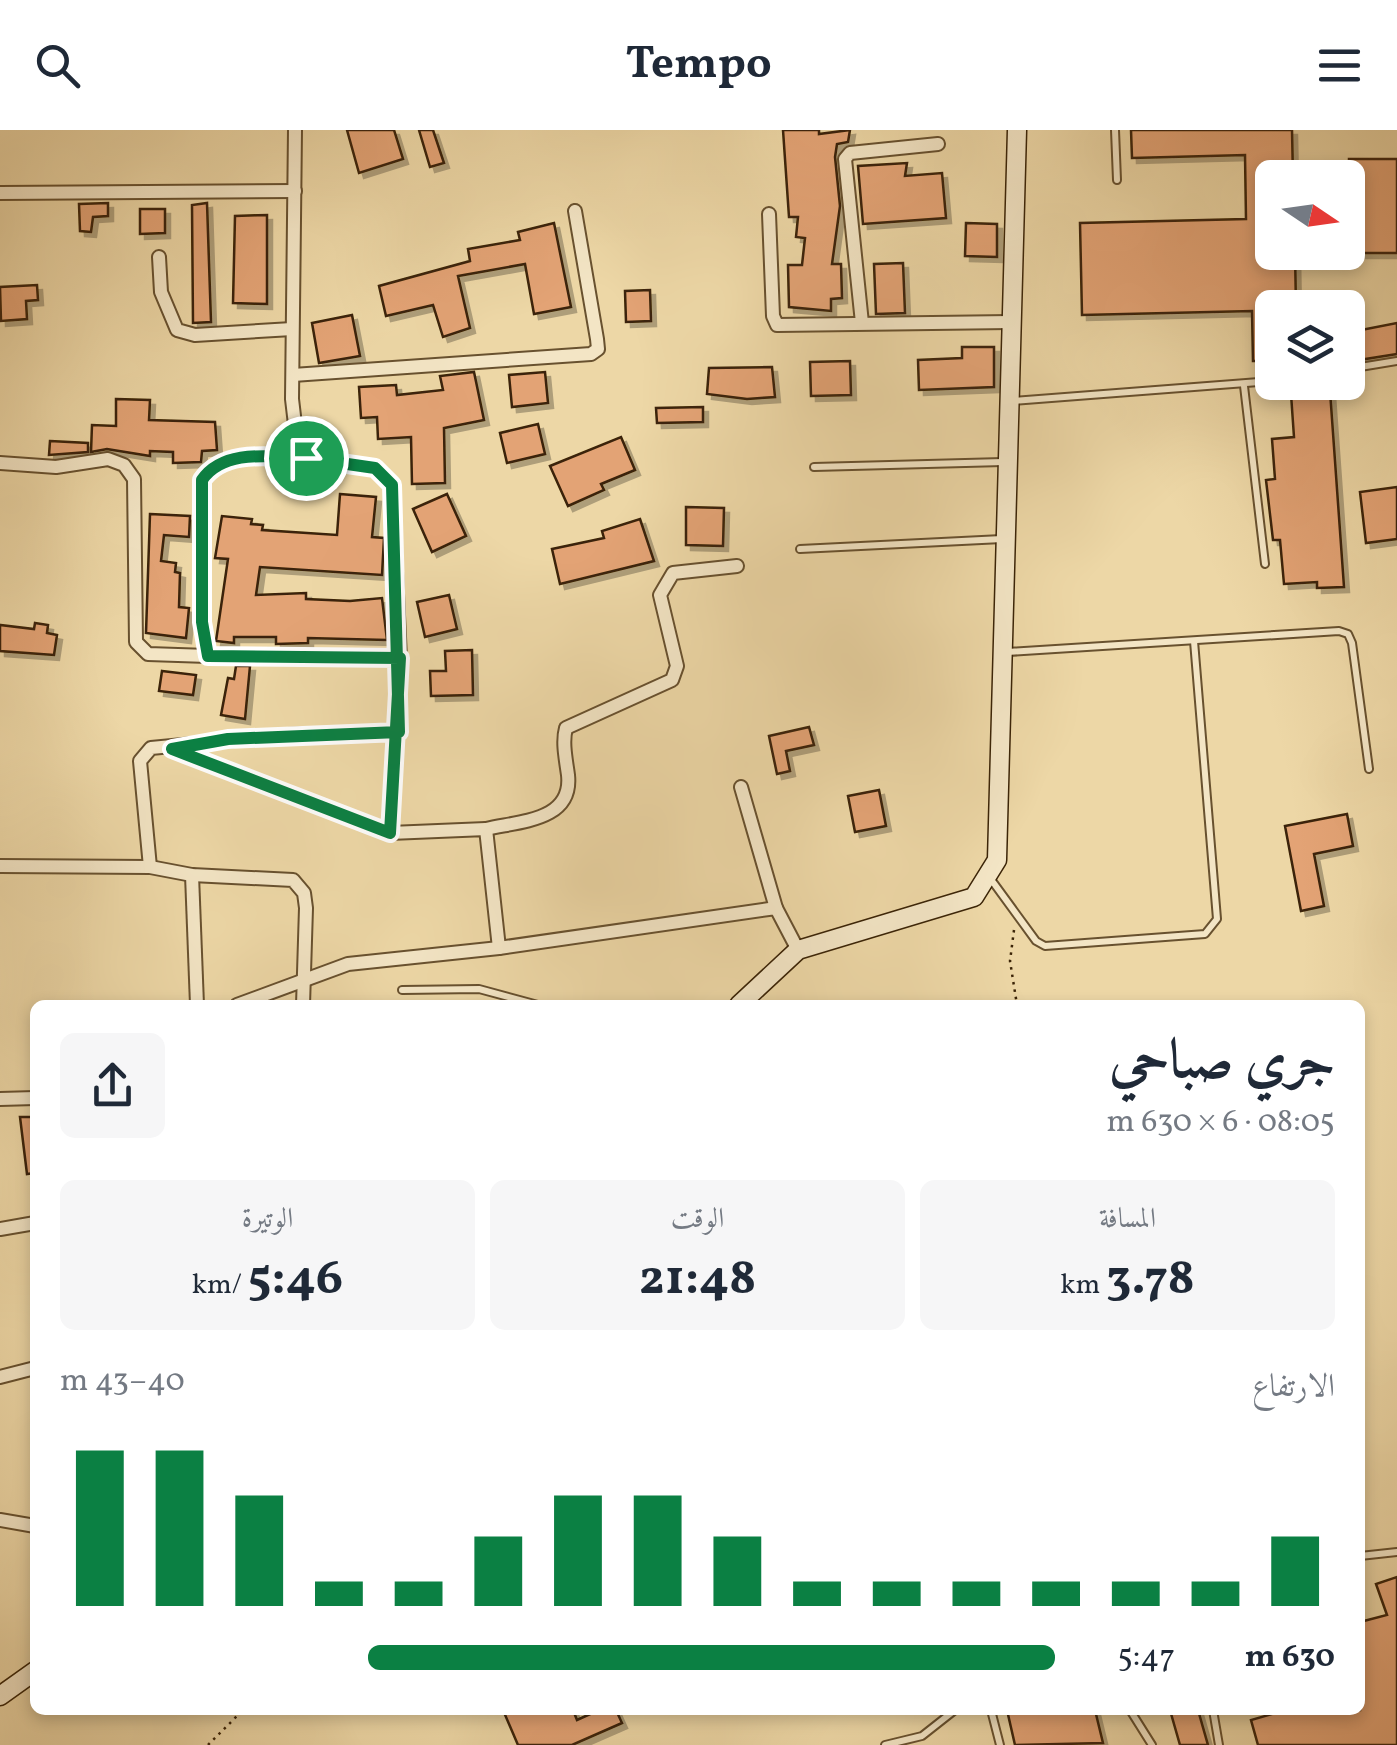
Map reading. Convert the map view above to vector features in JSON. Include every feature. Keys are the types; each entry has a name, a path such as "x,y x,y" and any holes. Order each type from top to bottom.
{"street":[{"path":"295,130 293,375 296,432 306,458"},
{"path":"744,1000 798,950 974,896 990,878 997,860 1004,462 1016,130"},
{"path":"862,323 845,159 850,154 938,144"},
{"path":"0,193 295,191"},
{"path":"293,375 591,354 598,349 597,338 575,211"},
{"path":"769,214 772,316 777,325 1010,322"},
{"path":"159,258 161,292 178,330 194,335 292,329"},
{"path":"208,656 202,622 202,480 219,464 242,458 306,458 375,468 392,485 400,658 399,732 390,833"},
{"path":"0,463 56,466 108,459 124,465 134,479 136,642 148,654 400,658"},
{"path":"172,749 390,833 486,829 548,814 562,806 570,790 566,728 672,680 678,666 660,594 673,573 737,566"},
{"path":"150,868 140,761 152,748 172,749 228,739 399,732"},
{"path":"741,786 776,908 798,950"},
{"path":"486,829 498,948"},
{"path":"0,866 150,868 192,875 294,880 304,893 306,908 302,1000"},
{"path":"192,875 197,1000"},
{"path":"250,1000 348,964 498,948 776,908"},
{"path":"0,1099 30,1098"},
{"path":"0,1229 30,1224"},
{"path":"0,1377 30,1369"},
{"path":"0,1520 30,1525"},
{"path":"0,1696 30,1675"}],"lane":[{"path":"1115,130 1116,180"},
{"path":"1365,366 1397,361"},
{"path":"1008,401 1255,384"},
{"path":"1244,386 1265,564"},
{"path":"814,467 1004,462"},
{"path":"800,549 1004,539"},
{"path":"1001,652 1348,634 1368,769"},
{"path":"990,878 1036,942 1045,946 1205,934 1214,928 1218,920 1194,640"},
{"path":"402,990 479,989 520,1000"},
{"path":"1365,1555 1397,1552"},
{"path":"885,1745 922,1736 949,1715"},
{"path":"992,1715 1000,1745"},
{"path":"1133,1715 1152,1745"},
{"path":"1214,1715 1219,1745"}],"path":[{"path":"1016,914 1010,961 1016,1000"},
{"path":"208,1745 238,1715"}],"building":[{"path":"347,130 394,130 403,159 359,173"},
{"path":"419,130 433,130 444,163 430,167"},
{"path":"783,130 819,130 819,134 850,130 848,142 837,144 835,157 840,206 832,264 841,264 842,298 831,299 831,311 789,307 788,265 802,265 805,238 796,237 798,217 789,217"},
{"path":"1131,130 1292,130 1293,160 1255,160 1255,270 1295,270 1296,290 1255,290 1255,361 1252,311 1082,315 1080,223 1246,219 1245,155 1132,158"},
{"path":"1397,159 1397,253 1365,253 1365,160 1349,160"},
{"path":"907,163 905,176 942,173 946,218 863,224 858,166"},
{"path":"108,203 108,216 93,217 91,232 80,231 79,204"},
{"path":"207,203 211,322 193,323 192,205"},
{"path":"140,209 165,209 165,233 140,234"},
{"path":"267,215 267,304 233,303 235,216"},
{"path":"554,223 571,307 534,314 525,264 458,276 470,328 443,337 433,305 386,316 379,286 470,261 468,249 520,240 518,232"},
{"path":"966,223 997,224 997,257 965,256"},
{"path":"903,263 905,313 876,314 874,264"},
{"path":"37,285 38,300 26,301 27,319 1,321 0,287"},
{"path":"650,290 651,321 626,322 625,291"},
{"path":"352,315 360,356 319,363 312,323"},
{"path":"1397,323 1397,354 1365,359 1365,329"},
{"path":"962,347 994,347 994,387 919,390 918,360 962,358"},
{"path":"850,361 851,395 811,396 810,362"},
{"path":"772,367 775,397 747,399 707,394 709,368"},
{"path":"474,372 484,420 444,428 445,483 412,484 411,437 378,439 377,417 361,418 359,387 396,385 397,395 443,390 440,376"},
{"path":"545,372 548,403 512,407 509,375"},
{"path":"116,399 150,400 149,420 215,422 217,450 202,451 201,462 173,463 173,452 150,451 150,456 107,449 91,452 92,425 116,426"},
{"path":"1291,400 1331,400 1344,587 1317,588 1317,582 1284,584 1280,540 1273,540 1266,480 1275,479 1272,439 1294,437"},
{"path":"703,407 703,422 657,423 656,408"},
{"path":"538,424 545,454 507,463 500,433"},
{"path":"621,437 635,470 601,484 604,490 568,506 550,466"},
{"path":"50,441 88,443 88,452 49,455"},
{"path":"1397,487 1397,539 1366,543 1360,492"},
{"path":"340,494 376,497 372,537 384,538 382,575 260,567 256,595 306,593 306,599 350,601 382,598 387,640 308,638 308,643 276,644 276,637 234,637 234,643 216,641 228,559 215,558 222,516 252,519 251,524 263,525 262,530 337,535"},
{"path":"447,494 466,536 432,552 413,509"},
{"path":"686,507 724,508 723,546 686,545"},
{"path":"150,514 190,516 189,537 164,535 161,561 176,563 175,572 180,573 179,607 189,608 186,638 146,633"},
{"path":"640,519 654,561 560,584 552,549 604,538 602,531"},
{"path":"449,595 457,629 425,637 417,602"},
{"path":"35,623 48,625 47,633 57,635 54,655 0,651 0,625 34,629"},
{"path":"472,650 473,695 431,696 430,671 446,671 445,651"},
{"path":"236,666 250,666 245,719 221,715 228,678 234,679"},
{"path":"162,671 196,675 193,695 159,691"},
{"path":"809,727 814,745 786,751 790,771 777,774 769,736"},
{"path":"879,790 886,826 855,832 848,796"},
{"path":"1347,814 1353,846 1314,854 1324,906 1301,911 1285,826"},
{"path":"20,1117 30,1117 27,1174"},
{"path":"1397,1577 1397,1745 1258,1745 1251,1720 1268,1715 1365,1715 1365,1621 1387,1615 1376,1584"},
{"path":"505,1715 575,1715 577,1720 588,1715 618,1715 622,1723 572,1745 518,1745"},
{"path":"1008,1715 1096,1715 1103,1743 1015,1745"},
{"path":"1171,1715 1199,1715 1208,1745 1180,1745"}],"route":[{"path":"306,458 242,458 219,464 202,480 202,622 208,656 400,658 399,732 390,833 172,749 287,734 399,732 400,658 392,485 387,475 375,468 306,458"}]}
